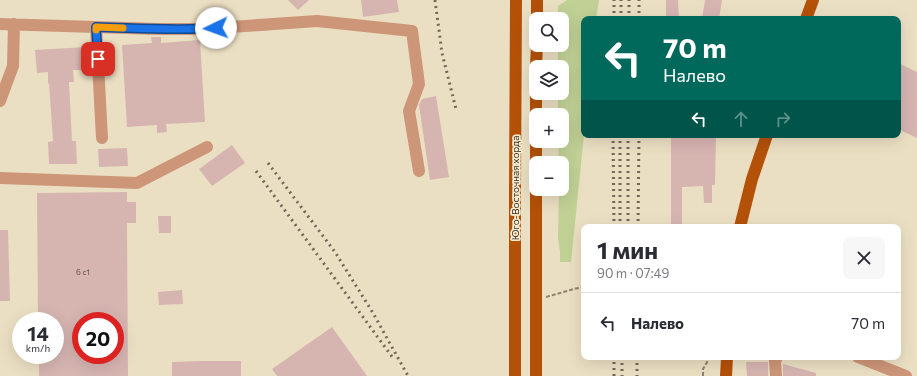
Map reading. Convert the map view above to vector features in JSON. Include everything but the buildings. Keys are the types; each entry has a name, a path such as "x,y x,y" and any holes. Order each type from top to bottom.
{"main road":[{"name":"Юго-Восточная хорда","path":"515,376 516,0"},
{"path":"537,0 537,12"},
{"path":"807,16 813,0"},
{"path":"741,224 752,179 766,138"},
{"name":"Юго-Восточная хорда","path":"536,196 536,376"},
{"path":"726,376 727,360"}],"street":[{"path":"0,24 202,29 317,21 412,31 419,84 409,111 419,171"},
{"path":"0,101 13,66 14,24"},
{"path":"96,27 102,138"},
{"path":"0,178 137,183 207,147"},
{"path":"776,360 776,376"},
{"path":"866,360 906,376"}],"path":[{"path":"536,300 581,288"},
{"path":"703,376 703,369 708,360"}],"green space":[{"path":"567,0 599,0 596,16 581,16 581,138 584,138 571,262 560,262 558,239 559,196 569,196 569,156 559,156 558,148 569,148 569,108 558,108 558,100 569,100 569,60 558,60 558,52 569,52 569,12 558,12 558,6"}],"railway":[{"path":"435,0 442,53 456,109"},
{"path":"614,0 614,16"},
{"path":"621,0 621,16"},
{"path":"629,0 629,16"},
{"path":"639,0 639,16"},
{"path":"613,138 614,224"},
{"path":"620,138 620,224"},
{"path":"628,138 628,224"},
{"path":"638,224 639,138"},
{"path":"268,163 335,252 373,313 408,376"},
{"path":"256,171 393,358"},
{"path":"614,360 614,376"},
{"path":"622,360 622,376"},
{"path":"637,360 637,376"}],"slow traffic":[{"path":"96,30 96,27 123,28"}],"route":[{"path":"98,59 96,27 158,29 216,28"}]}
